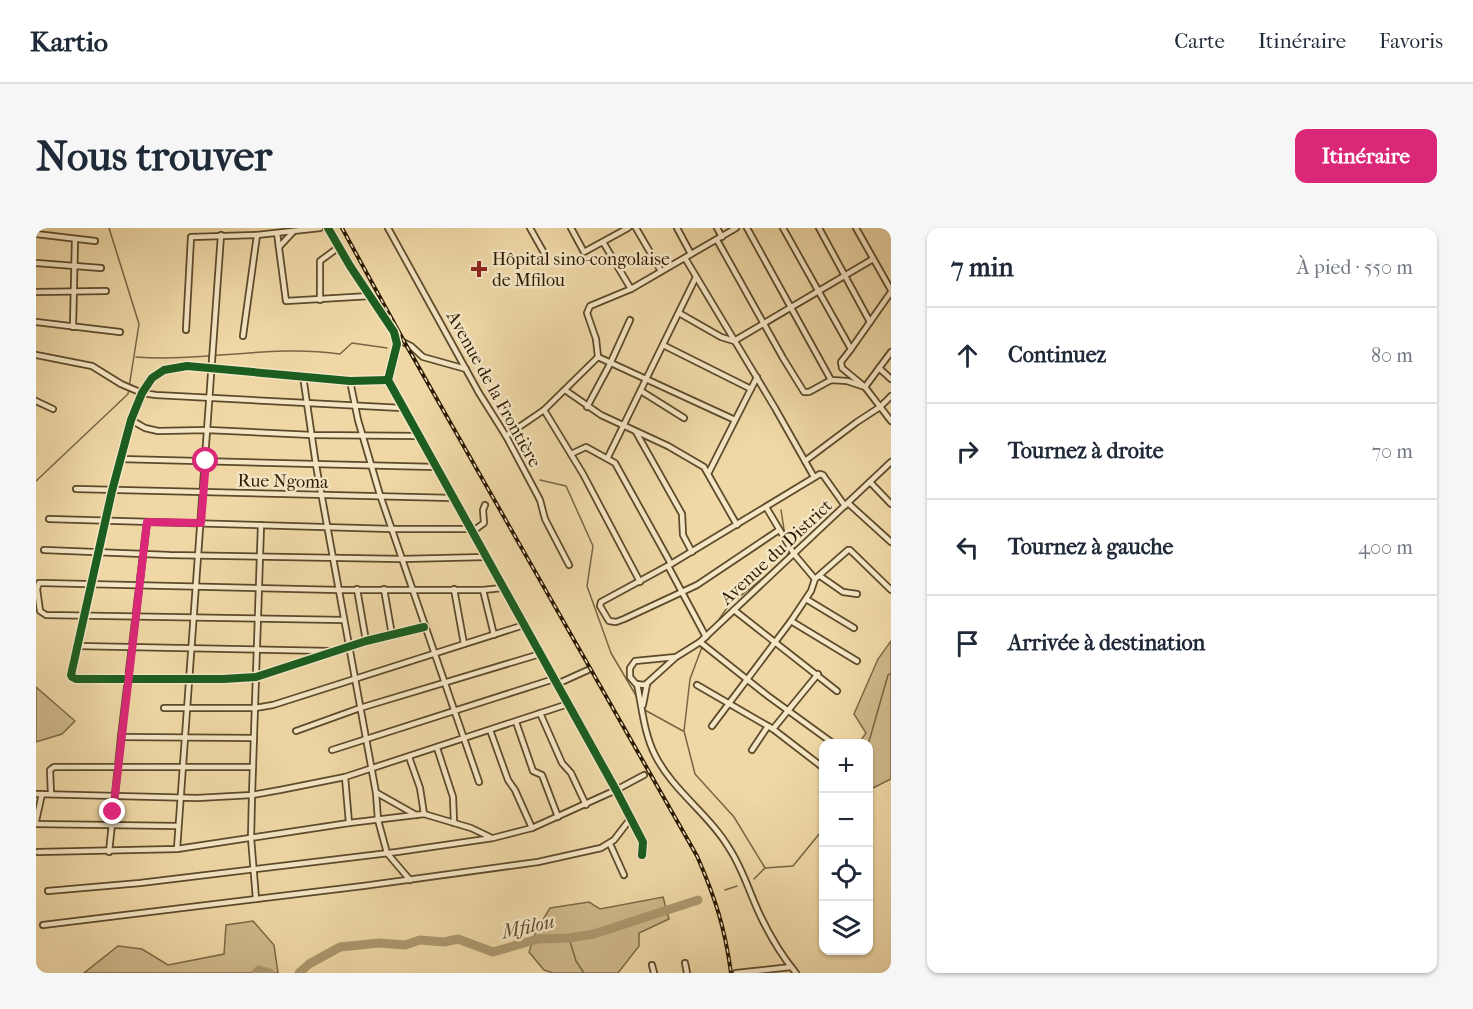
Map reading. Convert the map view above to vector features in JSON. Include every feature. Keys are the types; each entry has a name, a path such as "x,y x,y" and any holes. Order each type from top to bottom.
{"street":[{"path":"186,330 191,237 257,235 320,228"},
{"path":"328,228 397,339 411,346 423,357 466,369"},
{"name":"Avenue de la Frontière","path":"388,228 506,436 540,500 545,519 569,565"},
{"path":"530,228 543,252"},
{"path":"571,228 584,252 628,228"},
{"path":"612,228 616,235"},
{"path":"636,228 661,271"},
{"path":"677,228 691,254"},
{"path":"717,228 719,238 787,366 804,392 831,380 847,381 865,387"},
{"path":"598,357 588,309 631,289 736,228"},
{"path":"747,228 831,380"},
{"path":"783,228 850,349"},
{"path":"819,228 870,322"},
{"path":"856,228 891,291 840,364 865,387 891,421"},
{"path":"279,248 293,232"},
{"path":"277,233 286,301 370,296"},
{"path":"36,234 95,241"},
{"path":"177,849 221,235"},
{"path":"243,336 257,235"},
{"path":"73,327 75,239"},
{"path":"603,242 631,289"},
{"path":"320,300 320,261 339,247"},
{"path":"685,258 814,477"},
{"path":"679,313 721,337 734,341 873,259"},
{"path":"36,263 101,268"},
{"path":"608,457 696,277"},
{"path":"36,292 106,291"},
{"path":"587,407 630,320"},
{"path":"36,322 120,332"},
{"path":"397,339 388,380 631,818 644,844 642,855"},
{"path":"663,345 751,389"},
{"path":"865,387 891,352"},
{"path":"36,355 92,366 121,384 142,393 209,399 402,408"},
{"path":"598,357 735,420"},
{"path":"506,436 544,410 598,357"},
{"path":"388,380 350,381 187,366 164,370 152,378 142,393 131,420 120,459 71,675 72,678 223,679 256,677 332,651 424,627"},
{"path":"879,368 891,379"},
{"path":"303,376 316,465 376,793 378,820 387,853 410,880"},
{"path":"709,472 757,377"},
{"path":"350,381 380,495 479,782"},
{"path":"565,390 587,407 704,466 737,525"},
{"path":"641,391 684,418"},
{"path":"805,461 880,407 891,396"},
{"path":"36,401 52,409"},
{"path":"544,410 571,454 640,582"},
{"path":"131,420 145,428 158,431 208,430 312,435 418,436"},
{"path":"636,432 682,514 683,535 692,552"},
{"path":"571,454 586,447 608,457 615,463 706,637"},
{"path":"120,459 435,468"},
{"name":"Avenue du District","path":"642,711 647,684 658,671 706,637 891,462"},
{"path":"779,530 683,593 616,622 609,621 600,606 601,602 670,565 822,474 846,505 891,542"},
{"path":"870,482 891,504"},
{"name":"Rue Ngoma","path":"76,489 453,498"},
{"path":"49,519 471,530 484,524 485,505"},
{"path":"766,507 794,554 818,578 843,592 857,594"},
{"path":"109,852 147,522"},
{"path":"256,899 251,838 261,525"},
{"path":"44,550 259,557 402,559 485,557"},
{"path":"712,726 775,644 818,578 850,550 891,590"},
{"path":"344,620 43,614 40,611 37,586 42,583 339,590 502,588"},
{"path":"357,589 366,641"},
{"path":"384,589 393,635"},
{"path":"454,589 464,644"},
{"path":"483,590 494,634"},
{"path":"806,599 854,628"},
{"path":"734,610 837,691"},
{"path":"791,621 857,661"},
{"path":"164,708 255,708 290,701 524,625"},
{"path":"700,642 827,739"},
{"path":"78,646 332,651"},
{"path":"296,731 360,708 540,654"},
{"name":"Avenue du District","path":"676,657 636,661 629,671 630,677 637,684 654,753 668,775 704,814 728,846 778,950 796,973"},
{"path":"332,750 588,670"},
{"path":"752,750 818,674"},
{"path":"637,684 647,684"},
{"path":"697,685 770,728 819,765"},
{"path":"177,826 112,826 36,822 39,794 179,797 252,795 345,777 568,704"},
{"path":"540,713 562,763 572,775 586,804"},
{"path":"516,722 533,771 542,775 558,817"},
{"path":"490,730 508,780 532,828"},
{"path":"121,737 254,738"},
{"path":"437,748 453,797 454,823"},
{"path":"409,757 420,788 424,814"},
{"path":"51,794 50,770 54,767 119,765 253,767"},
{"path":"48,891 253,869 493,838 532,828 644,775"},
{"path":"345,777 349,823"},
{"path":"376,793 416,815"},
{"path":"38,852 177,849 424,814 493,838"},
{"path":"43,925 538,862 589,852 610,844 631,818"},
{"path":"610,844 624,875"},
{"path":"685,963 687,973"},
{"path":"652,965 654,973"},
{"path":"736,973 791,967"}],"shaded area":[{"path":"891,641 891,779 873,788 873,739 862,739 866,733 854,714 878,659"},
{"path":"36,687 75,721 62,734 36,742"},
{"path":"663,897 669,919 639,933 639,946 618,973 553,973 544,970 529,952 536,931 550,908 589,902 600,909"},
{"path":"253,921 274,945 278,973 84,973 118,946 142,949 168,965 224,954 226,925"}],"waterway":[{"path":"36,481 128,394 139,324 109,228"},
{"path":"136,357 162,358 289,351 340,354 352,343 387,348"},
{"path":"540,480 566,486 593,546 587,586 611,653 638,699"},
{"path":"781,510 785,536"},
{"path":"787,546 788,556"},
{"path":"715,625 729,605 772,571"},
{"path":"702,647 690,679 684,731 695,774 734,817 765,868"},
{"name":"Mfilou","path":"870,739 888,675 891,673"},
{"path":"643,709 683,731"},
{"name":"Mfilou","path":"754,879 765,868 793,866 819,834"},
{"name":"Mfilou","path":"725,890 737,886"},
{"name":"Mfilou","path":"299,973 309,964 340,947 379,943 405,945 420,940 444,942 458,939 493,952 538,939 594,934 698,900"},
{"path":"569,938 576,961 584,973"},
{"name":"Mfilou","path":"256,973 259,970 270,973"}],"railway":[{"path":"342,228 697,856 719,913 731,973"}],"cycle path":[{"path":"328,228 394,332 397,344 388,380 616,790 643,842 642,855"},
{"path":"388,380 350,381 187,366 164,370 152,378 142,393 131,420 112,491 71,675 76,679 256,677 366,641 424,627"}],"place":[{"name":"Hôpital sino-congolaise de Mfilou","path":"479,269"}],"route":[{"path":"113,812 147,522 201,523 206,461"}]}
